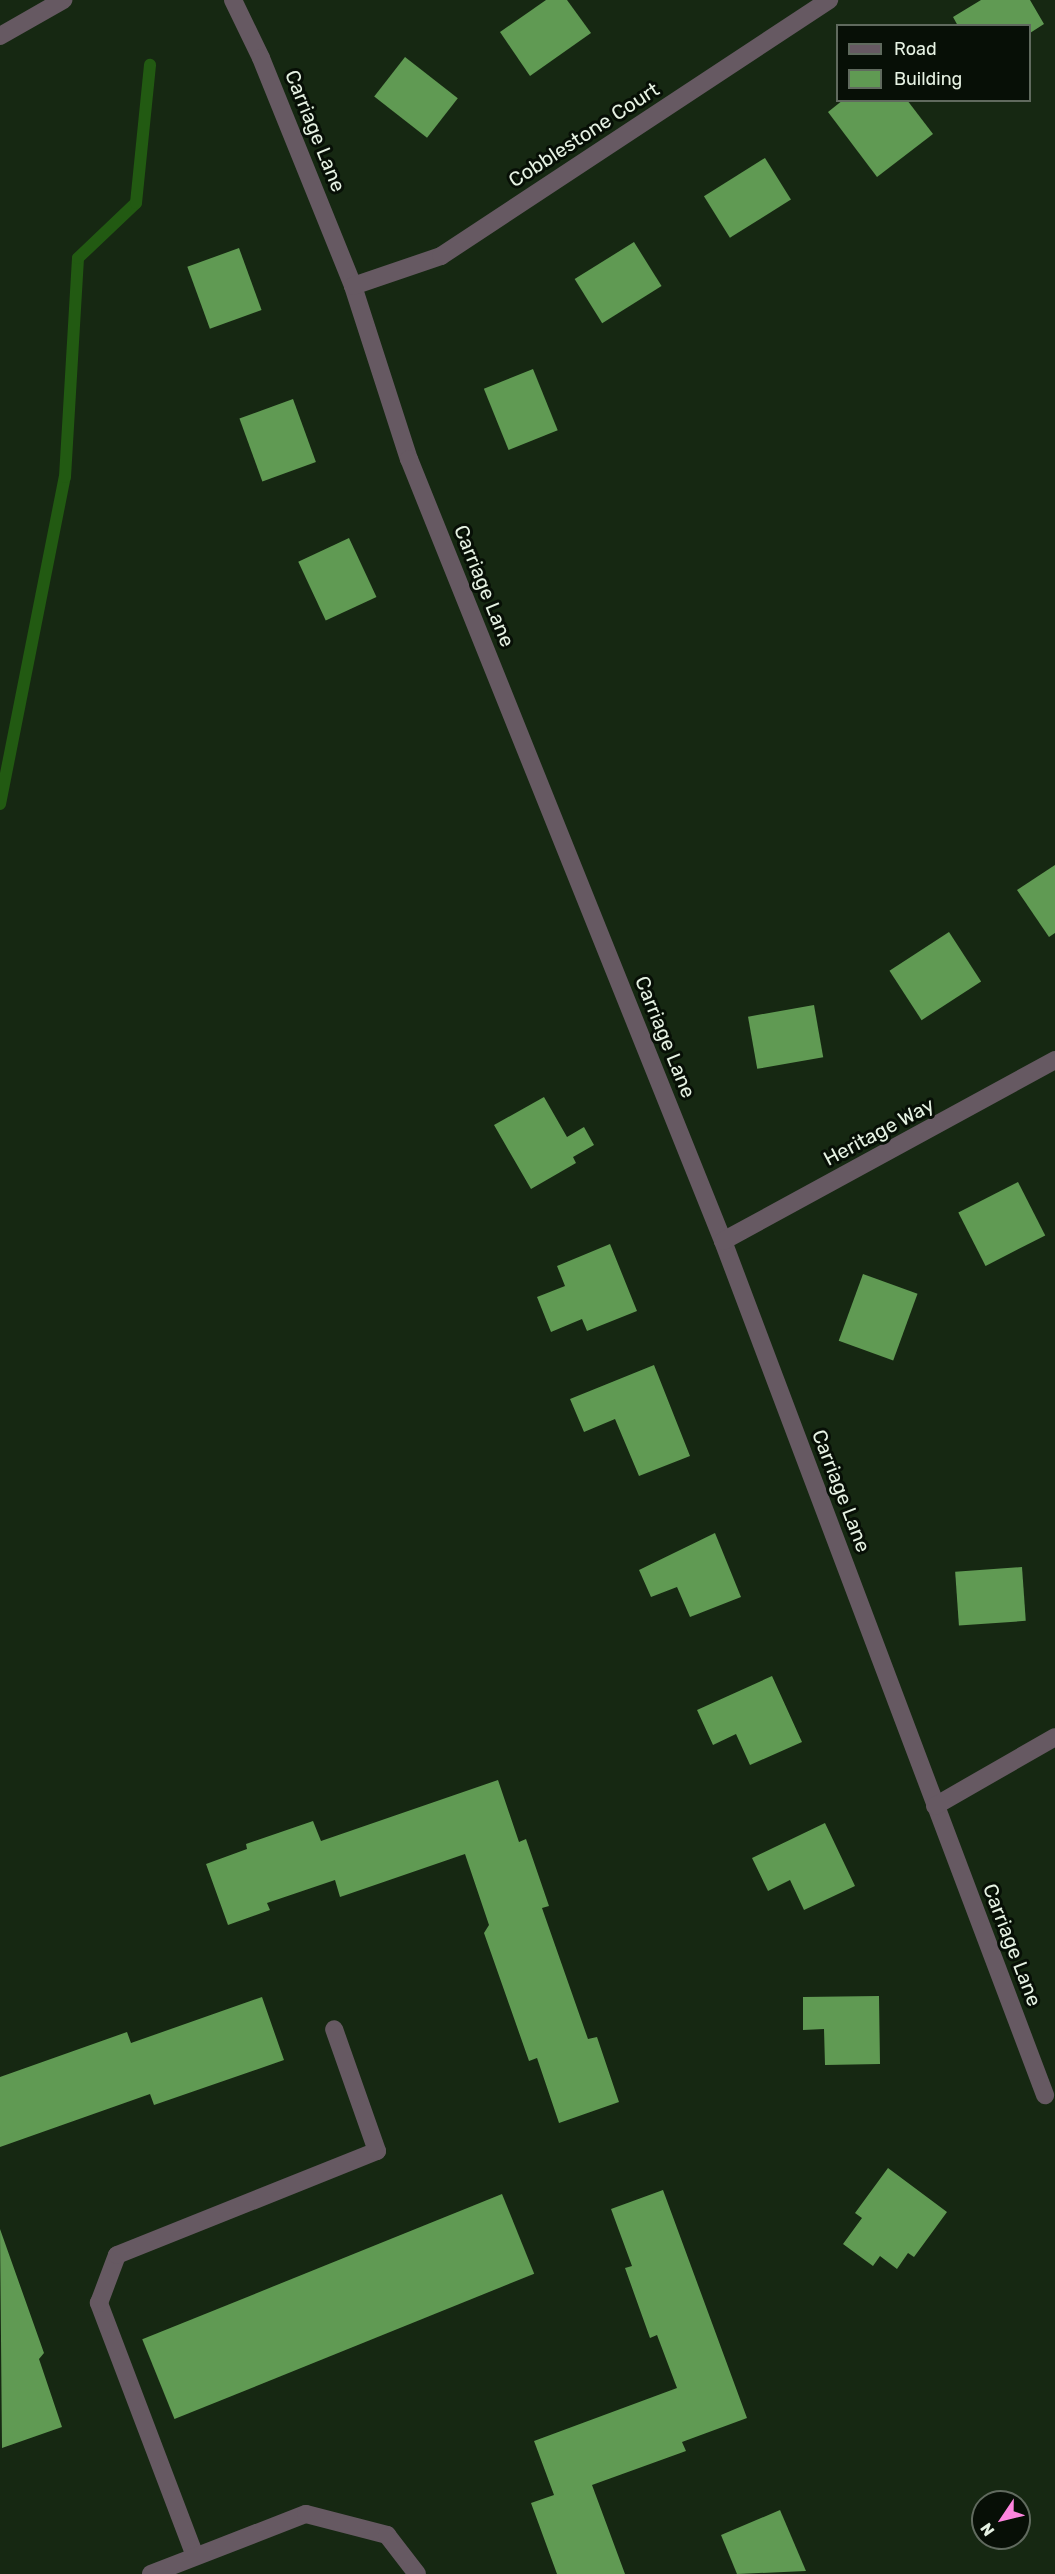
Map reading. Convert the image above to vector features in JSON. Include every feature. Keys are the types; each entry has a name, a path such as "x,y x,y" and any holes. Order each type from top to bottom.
{"street":[{"path":"0,36 63,0"},
{"name":"Carriage Lane","path":"233,0 261,58 353,286 409,459 723,1241 1045,2095"},
{"name":"Cobblestone Court","path":"353,286 441,256 829,0"},
{"name":"Heritage Way","path":"723,1241 1055,1060"},
{"path":"935,1806 1055,1737"},
{"path":"195,2556 99,2303 117,2255 377,2151 334,2029"},
{"path":"151,2574 306,2514 387,2535 417,2574"}],"building":[{"path":"546,0 567,0 591,33 530,76 500,32"},
{"path":"981,0 1030,0 1044,24 1031,32 1031,24 957,24 953,17"},
{"path":"405,57 458,98 427,138 374,96"},
{"path":"840,102 909,102 933,134 877,177 828,112"},
{"path":"765,158 791,200 730,238 704,196"},
{"path":"634,242 662,286 602,323 575,279"},
{"path":"239,248 262,310 210,329 187,267"},
{"path":"533,369 558,430 509,450 484,389"},
{"path":"293,399 316,462 262,481 239,418"},
{"path":"349,538 376,597 326,621 298,562"},
{"path":"1055,865 1055,933 1049,937 1017,890"},
{"path":"949,932 981,981 922,1020 889,971"},
{"path":"814,1005 823,1057 757,1069 748,1017"},
{"path":"544,1097 567,1137 584,1127 594,1145 573,1157 576,1163 531,1189 494,1125"},
{"path":"1018,1182 1045,1235 986,1266 958,1212"},
{"path":"610,1244 637,1311 587,1331 582,1319 551,1332 537,1297 565,1286 557,1266"},
{"path":"863,1274 918,1294 893,1361 839,1341"},
{"path":"654,1365 690,1456 639,1476 615,1419 584,1432 570,1399"},
{"path":"715,1533 741,1597 690,1617 677,1587 651,1597 639,1570"},
{"path":"1022,1567 1026,1621 959,1626 955,1572"},
{"path":"772,1676 802,1742 750,1765 736,1734 713,1745 697,1710"},
{"path":"498,1780 519,1842 526,1839 549,1906 542,1908 588,2039 597,2037 619,2102 559,2123 537,2058 529,2061 484,1933 489,1925 465,1854 340,1897 335,1880 267,1903 270,1910 228,1925 206,1864 247,1849 246,1844 313,1821 321,1841"},
{"path":"825,1823 855,1886 804,1910 790,1880 768,1891 752,1858"},
{"path":"879,1996 880,2064 825,2065 824,2029 803,2030 803,1997"},
{"path":"262,1997 284,2060 154,2105 150,2094 0,2147 0,2077 127,2032 131,2043"},
{"path":"888,2168 947,2212 914,2257 908,2253 897,2269 880,2256 873,2266 843,2244 862,2218 855,2213"},
{"path":"663,2190 747,2418 682,2442 686,2451 592,2485 625,2574 557,2574 531,2503 554,2495 534,2441 677,2388 657,2335 650,2338 625,2268 632,2266 611,2209"},
{"path":"502,2194 534,2274 174,2419 142,2339"},
{"path":"0,2229 44,2353 39,2359 62,2427 2,2448"},
{"path":"780,2510 806,2571 737,2574 721,2535"}],"waterway":[{"path":"0,804 65,477 78,258 136,203 150,65"}]}
